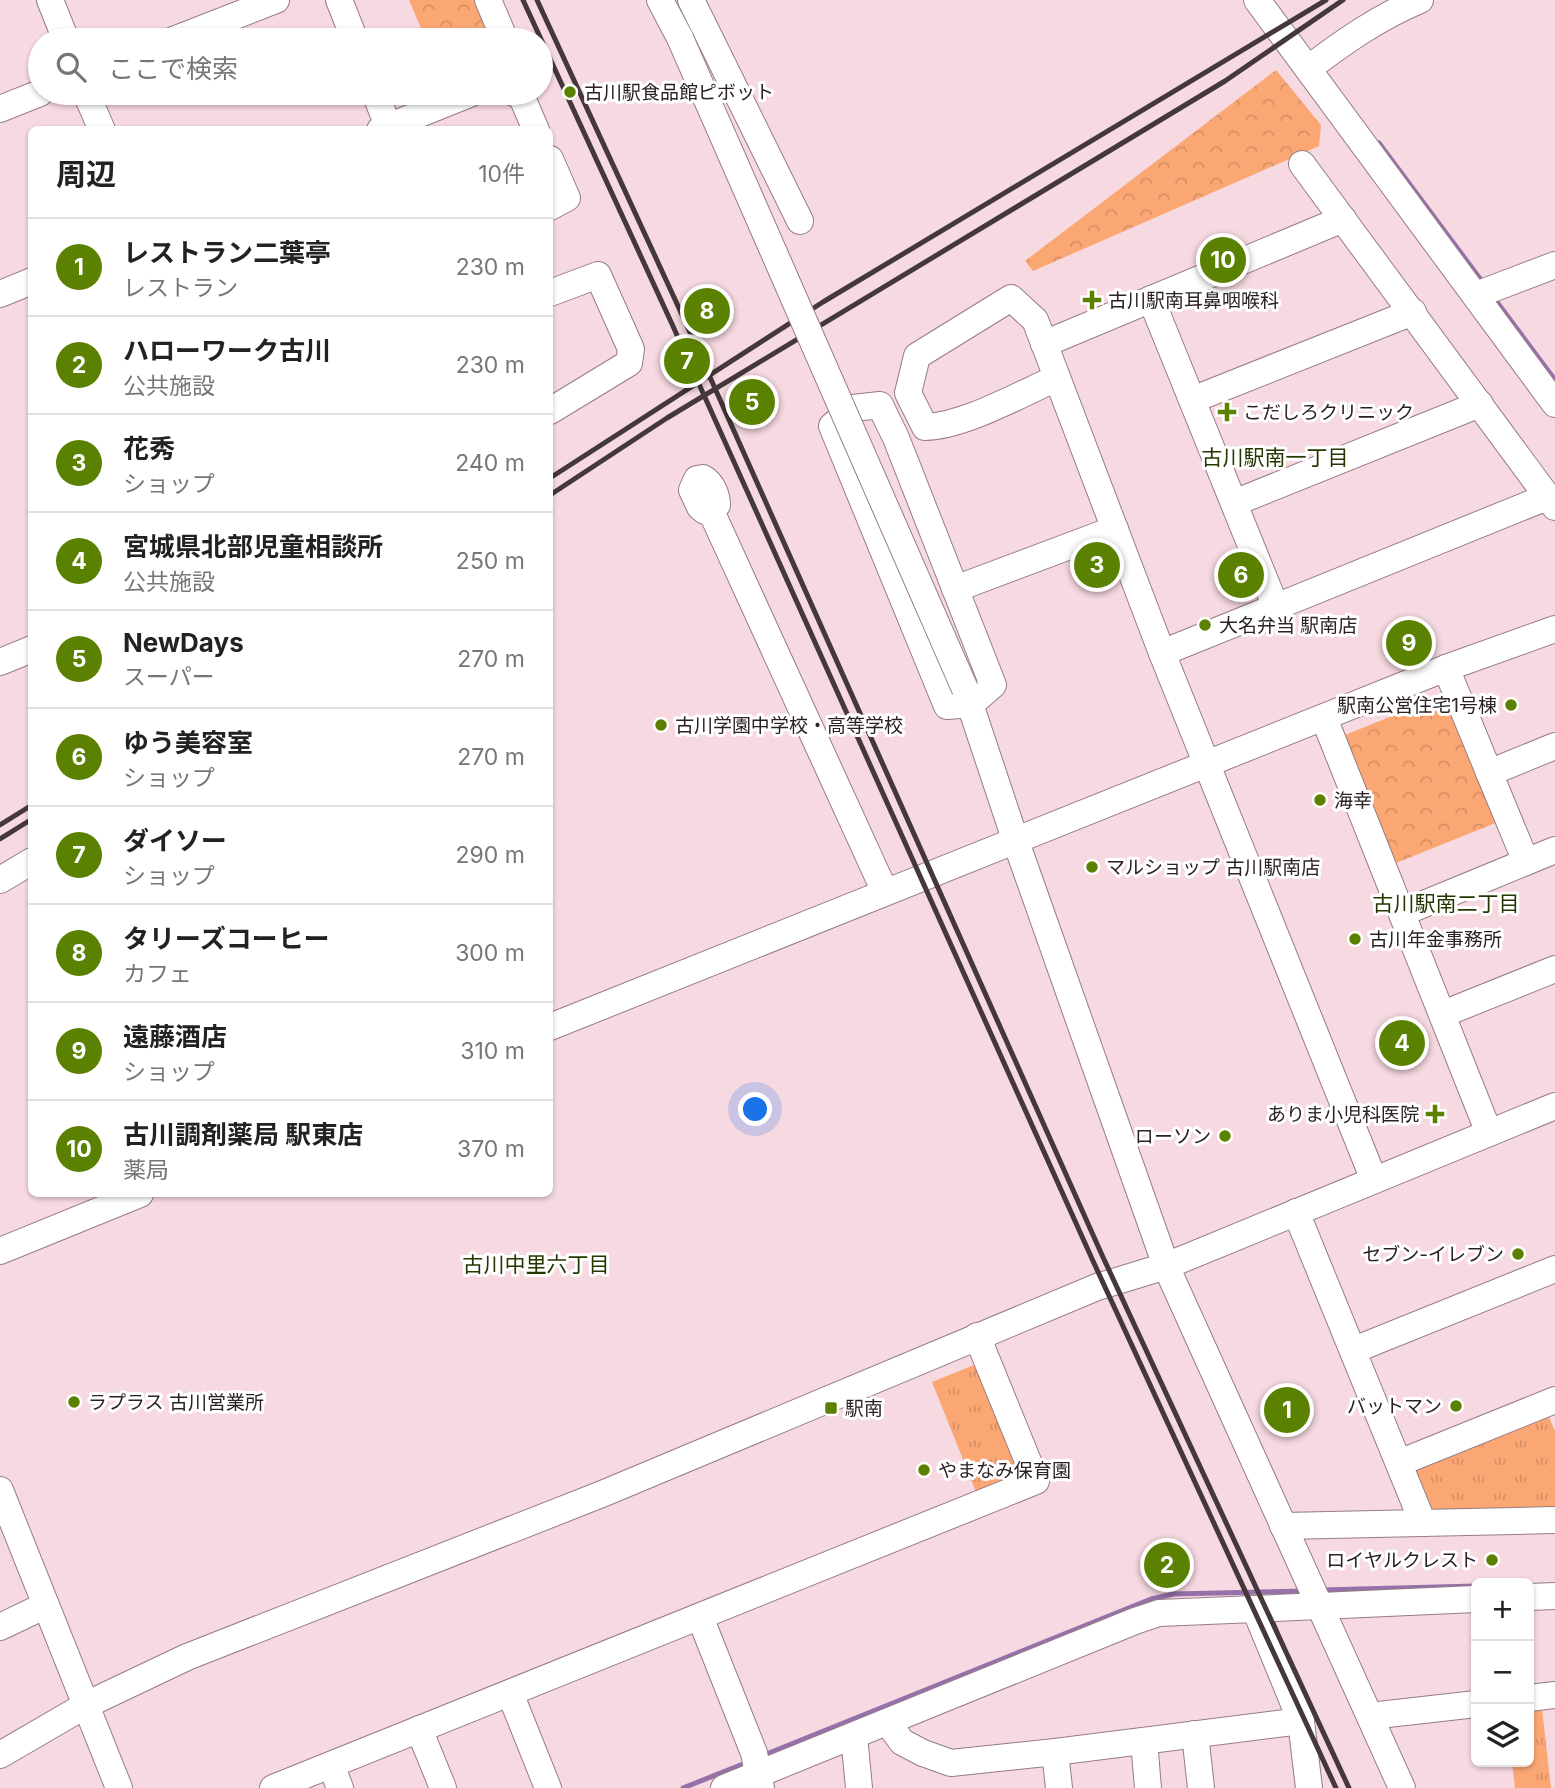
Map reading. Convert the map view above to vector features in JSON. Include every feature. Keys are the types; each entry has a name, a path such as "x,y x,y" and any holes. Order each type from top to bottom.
{"street":[{"path":"50,0 60,28"},
{"path":"204,28 276,0"},
{"path":"339,0 350,28"},
{"path":"488,0 500,28"},
{"path":"660,0 680,38 968,696 1015,839 1166,1266 1402,1788"},
{"path":"691,0 800,221"},
{"path":"1257,0 1485,291 1555,404"},
{"path":"1309,68 1355,33 1390,12 1420,0"},
{"path":"0,109 28,98"},
{"path":"91,105 100,126"},
{"path":"378,105 383,126"},
{"path":"389,126 442,105"},
{"path":"525,105 534,126"},
{"path":"1162,653 1275,605 1551,502 1302,164"},
{"path":"553,166 567,198 553,205"},
{"path":"1044,344 1343,219"},
{"path":"1485,291 1555,265"},
{"path":"553,292 598,275 631,349 629,363 553,409"},
{"path":"0,294 28,283"},
{"path":"1057,378 967,418 940,426 925,426 908,393 917,356 1011,298 1035,320 1162,653 1374,1180"},
{"path":"1151,299 1275,605"},
{"path":"1192,400 1413,312"},
{"path":"1234,503 1480,404"},
{"path":"880,405 896,438 993,685 968,696 947,706 845,462 832,426 853,408 880,405"},
{"path":"711,511 885,891"},
{"path":"955,589 1115,529"},
{"path":"553,1026 1446,668 1555,629"},
{"path":"0,662 28,651"},
{"path":"1446,668 1526,862"},
{"path":"1324,718 1489,1133"},
{"path":"1489,773 1555,746"},
{"path":"1402,914 1555,850"},
{"path":"0,880 28,863"},
{"path":"1443,1014 1555,969"},
{"path":"0,1755 86,1705 187,1657 601,1494 1097,1287 1166,1266 1555,1106"},
{"path":"0,1251 133,1197"},
{"path":"1296,1212 1423,1523"},
{"path":"1354,1350 1555,1269"},
{"path":"273,1788 335,1776 419,1729 1036,1481 977,1336"},
{"path":"1399,1463 1555,1400"},
{"path":"0,1490 119,1788"},
{"path":"1283,1525 1555,1520"},
{"path":"724,1788 758,1771 888,1723 1159,1613 1255,1609 1315,1596 1471,1599"},
{"path":"1534,1597 1555,1596"},
{"path":"0,1628 46,1605"},
{"path":"1255,1609 1301,1721 1309,1788"},
{"path":"700,1617 758,1771"},
{"path":"510,1693 548,1788"},
{"path":"1534,1697 1555,1695"},
{"path":"1370,1716 1471,1705"},
{"path":"888,1723 902,1742 923,1753 952,1775 1055,1752 1301,1721"},
{"path":"419,1729 443,1788"},
{"path":"1195,1734 1201,1788"},
{"path":"854,1736 859,1788"},
{"path":"1144,1741 1148,1788"},
{"path":"1055,1752 1059,1788"}],"green space":[{"path":"409,0 476,0 487,28 421,28"},
{"path":"1276,70 1321,125 1319,146 1033,271 1025,261"},
{"path":"1447,694 1498,822 1391,865 1340,737"},
{"path":"979,1363 1025,1478 978,1497 932,1382"},
{"path":"1545,1408 1555,1431 1555,1514 1431,1520 1408,1465"},
{"path":"1534,1707 1542,1709 1551,1788 1515,1788 1513,1767 1534,1767"}],"waterway":[{"path":"1379,143 1484,284"},
{"path":"1494,298 1555,380"},
{"path":"1321,1590 1471,1586"},
{"path":"764,1755 1151,1599 1174,1594 1304,1591"},
{"path":"683,1788 748,1762"}],"railway":[{"path":"523,0 536,28"},
{"path":"537,0 550,28"},
{"path":"553,476 823,302 1326,0"},
{"path":"553,493 667,418 1225,81 1343,0"},
{"path":"553,35 684,319 1102,1255 1349,1788"},
{"path":"553,65 1093,1261 1336,1788"},
{"path":"0,825 28,808"},
{"path":"0,839 28,822"}],"place":[{"name":"古川駅食品館ピボット","path":"570,92"},
{"name":"古川調剤薬局 駅東店","path":"1223,260"},
{"name":"古川駅南耳鼻咽喉科","path":"1092,300"},
{"name":"タリーズコーヒー","path":"707,311"},
{"name":"ダイソー","path":"687,361"},
{"name":"NewDays","path":"752,402"},
{"name":"こだしろクリニック","path":"1227,412"},
{"name":"花秀","path":"1097,565"},
{"name":"ゆう美容室","path":"1241,575"},
{"name":"大名弁当 駅南店","path":"1205,625"},
{"name":"遠藤酒店","path":"1409,643"},
{"name":"駅南公営住宅1号棟","path":"1511,705"},
{"name":"古川学園中学校・高等学校","path":"661,725"},
{"name":"海幸","path":"1320,800"},
{"name":"マルショップ 古川駅南店","path":"1092,867"},
{"name":"古川年金事務所","path":"1355,939"},
{"name":"宮城県北部児童相談所","path":"1402,1043"},
{"name":"ありま小児科医院","path":"1435,1114"},
{"name":"ローソン","path":"1225,1136"},
{"name":"セブン-イレブン","path":"1518,1254"},
{"name":"ラプラス 古川営業所","path":"74,1402"},
{"name":"バットマン","path":"1456,1406"},
{"name":"駅南","path":"831,1408"},
{"name":"レストラン二葉亭","path":"1287,1410"},
{"name":"やまなみ保育園","path":"924,1470"},
{"name":"ロイヤルクレスト","path":"1492,1560"},
{"name":"ハローワーク古川","path":"1167,1565"}],"district":[{"name":"古川駅南一丁目","path":"1275,457"},
{"name":"古川駅南二丁目","path":"1446,903"},
{"name":"古川中里六丁目","path":"536,1264"}]}
